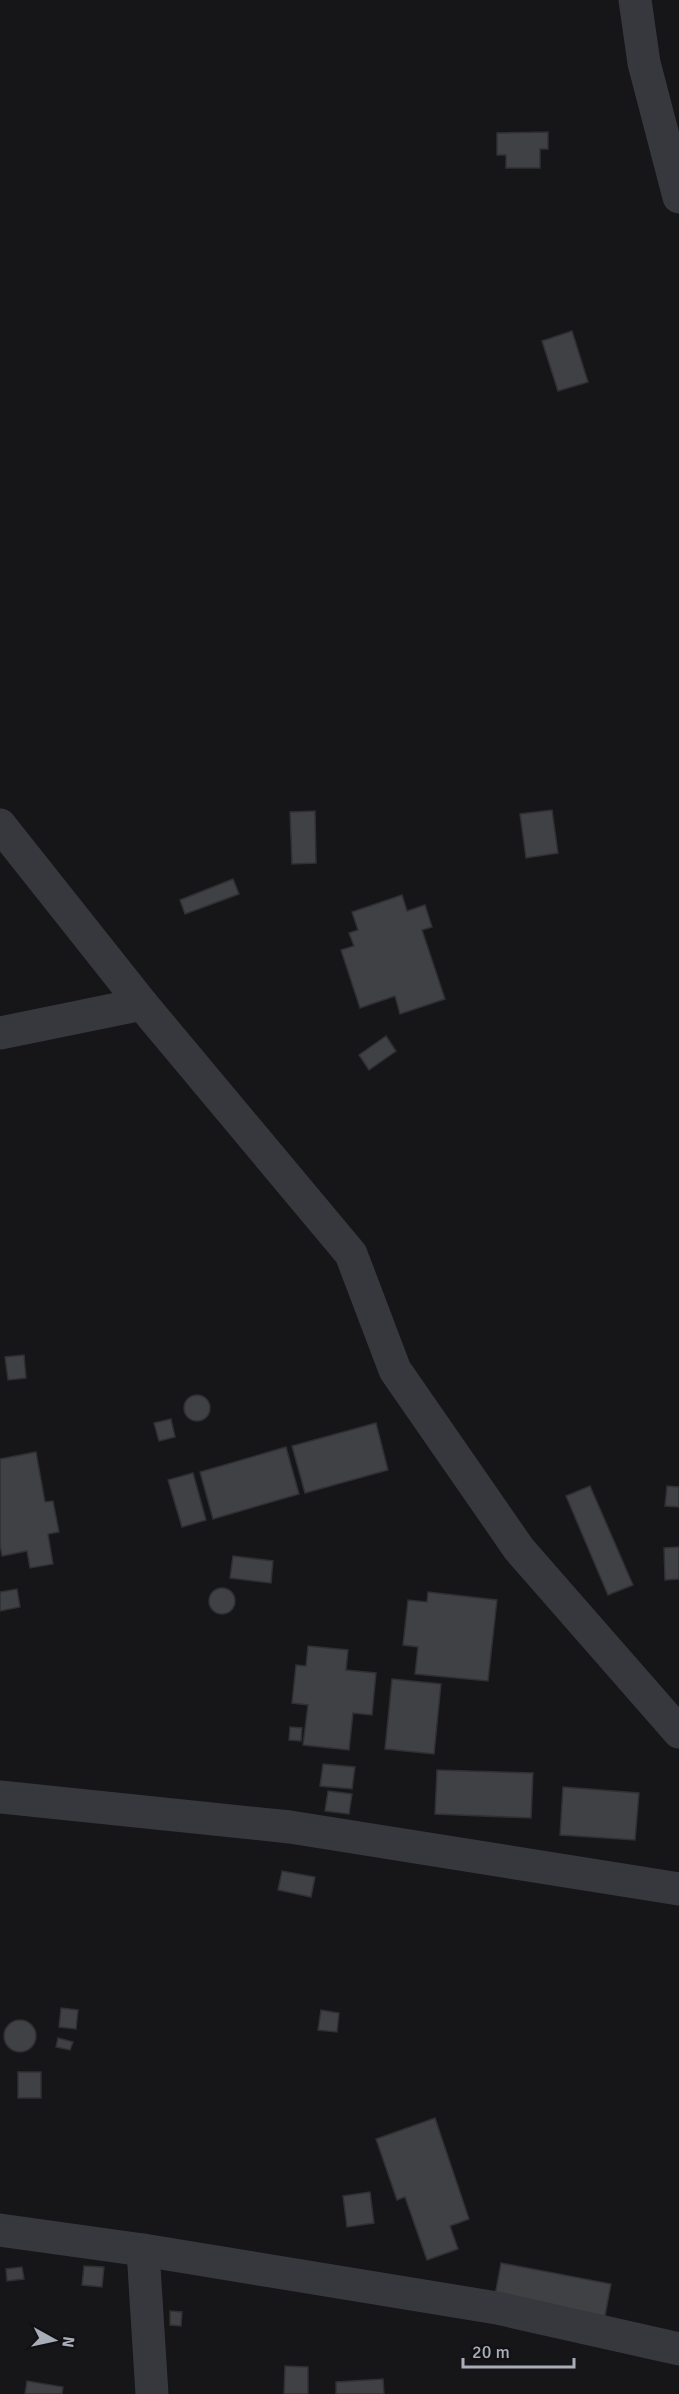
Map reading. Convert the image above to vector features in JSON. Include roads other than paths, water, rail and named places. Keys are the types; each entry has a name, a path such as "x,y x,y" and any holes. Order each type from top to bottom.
{"street":[{"path":"634,0 644,63 679,197"},
{"path":"0,825 142,1004 351,1254 395,1370 519,1550 679,1732"},
{"path":"0,1033 142,1004"},
{"path":"0,1797 290,1827 679,1889"},
{"path":"0,2230 143,2250 497,2308 679,2349"},
{"path":"143,2250 152,2394"}]}
